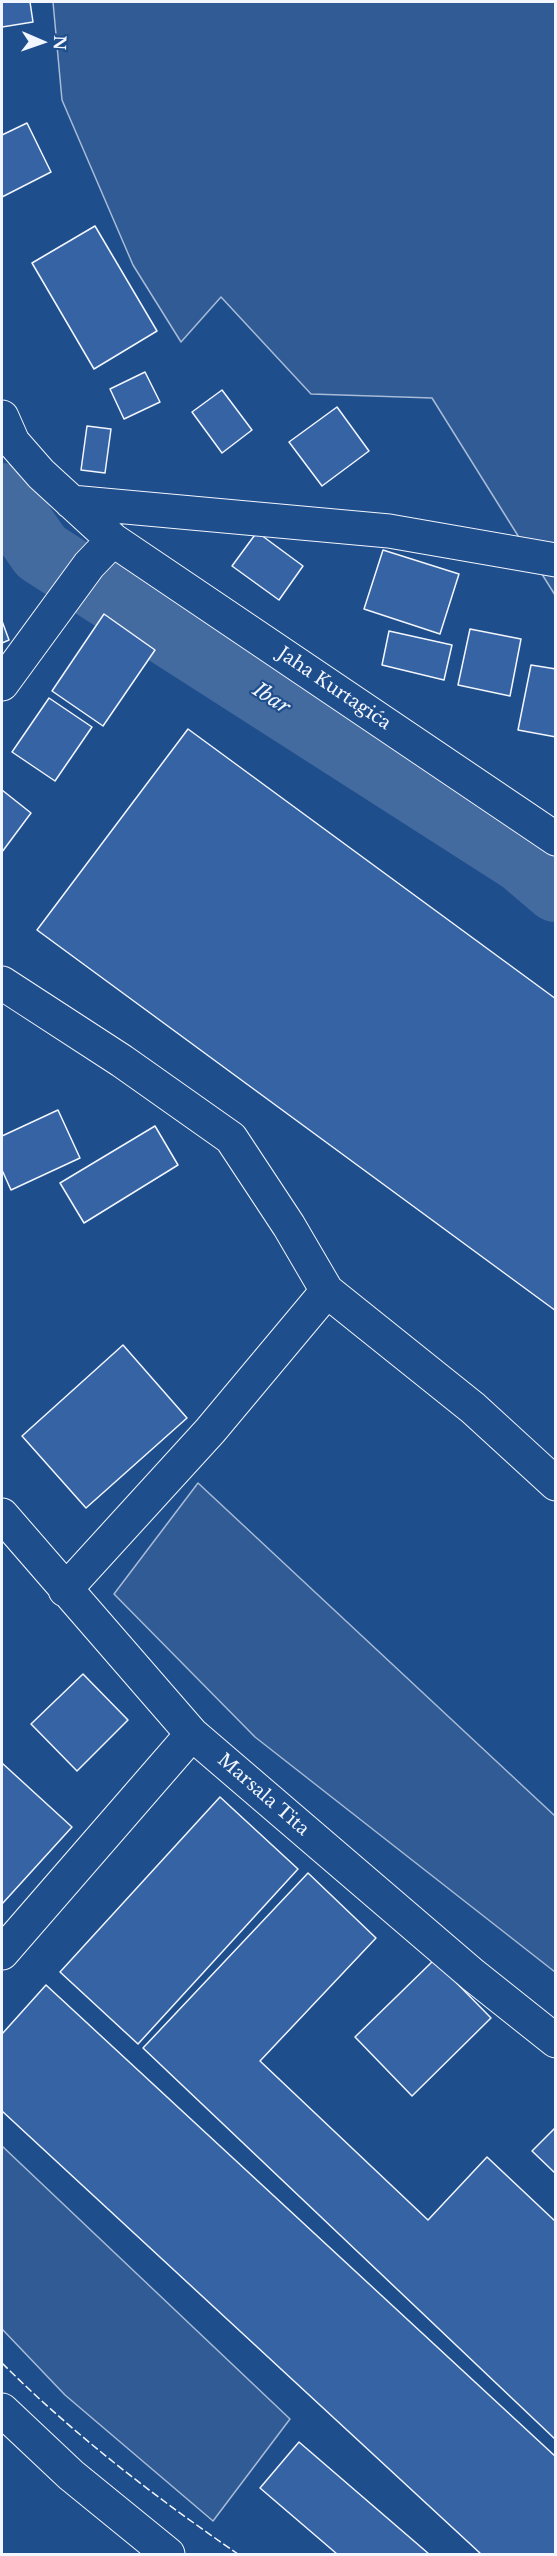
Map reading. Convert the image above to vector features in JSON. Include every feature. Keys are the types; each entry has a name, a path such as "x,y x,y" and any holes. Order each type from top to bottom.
{"street":[{"name":"Jaha Kurtagića","path":"2,417 13,442 41,474 113,540 555,838"},
{"path":"72,502 389,531 555,560"},
{"path":"2,684 89,565 113,540"},
{"path":"2,983 122,1061 231,1138 289,1226 327,1291 473,1408 555,1484"},
{"path":"65,1590 210,1431 327,1291"},
{"name":"Marsala Tita","path":"2,1515 192,1734 473,1975 555,2041"},
{"path":"2,1953 192,1734"},
{"path":"2,2410 71,2475 168,2554"}],"shaded area":[{"path":"53,2 555,2 555,595 432,398 311,394 221,297 181,342 133,265 62,100"},
{"path":"198,1483 555,1816 555,1972 255,1737 114,1594"},
{"path":"2,2146 290,2419 213,2521 65,2395 2,2329"}],"building":[{"path":"2,2 30,2 33,22 2,27"},
{"path":"27,123 51,172 2,197 2,135"},
{"path":"95,226 157,331 94,369 32,263"},
{"path":"145,372 160,402 124,419 110,389"},
{"path":"222,390 252,430 222,453 192,412"},
{"path":"337,407 369,451 322,486 289,442"},
{"path":"87,426 111,429 105,473 81,470"},
{"path":"257,532 303,566 279,600 232,566"},
{"path":"383,550 459,574 440,634 364,609"},
{"path":"104,614 155,650 103,726 52,691"},
{"path":"2,621 9,640 2,643"},
{"path":"470,629 521,639 510,696 458,685"},
{"path":"389,631 452,645 444,680 382,665"},
{"path":"531,665 556,669 556,737 518,730"},
{"path":"49,698 92,727 55,781 12,752"},
{"path":"188,729 556,999 556,1311 37,930"},
{"path":"2,790 31,813 2,852"},
{"path":"58,1110 80,1158 11,1190 2,1170 2,1136"},
{"path":"155,1126 178,1165 84,1223 60,1183"},
{"path":"123,1345 187,1418 86,1508 22,1436"},
{"path":"83,1674 128,1720 77,1771 31,1724"},
{"path":"2,1763 72,1827 2,1904"},
{"path":"220,1797 298,1869 138,2044 60,1972"},
{"path":"308,1873 376,1938 260,2061 428,2220 487,2157 556,2222 556,2440 143,2048"},
{"path":"434,1960 491,2018 412,2096 355,2037"},
{"path":"46,1985 556,2457 556,2554 481,2554 2,2111 2,2034"},
{"path":"556,2127 556,2174 532,2151"},
{"path":"299,2442 429,2554 337,2554 260,2488"}],"waterway":[{"name":"Ibar","path":"2,496 41,552 522,860 556,889"}],"fence":[{"path":"2,2363 86,2440 176,2510 238,2554"}]}
